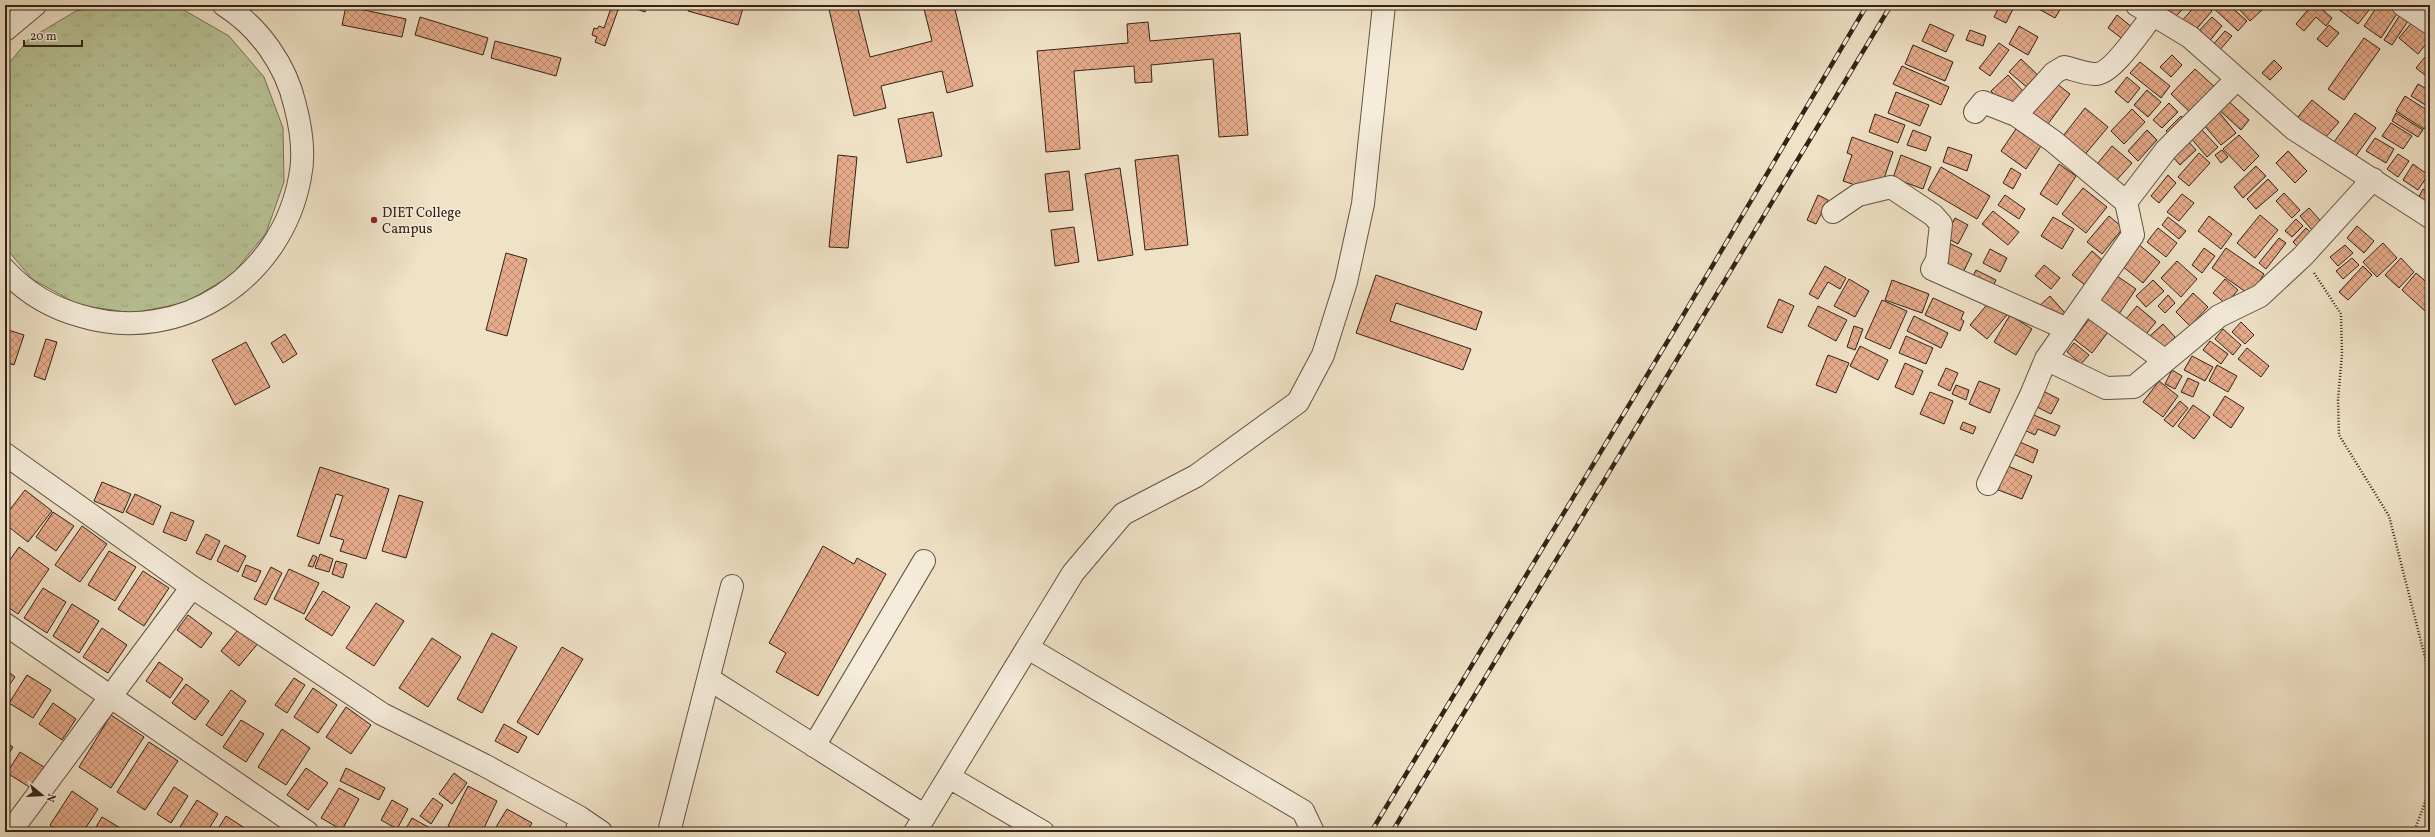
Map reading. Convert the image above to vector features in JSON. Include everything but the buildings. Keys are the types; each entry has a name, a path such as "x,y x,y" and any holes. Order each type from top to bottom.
{"street":[{"path":"5,30 35,5"},
{"path":"5,270 19,286 58,309 101,322 147,323 191,313 231,291 264,259 287,220 298,184 302,131 291,87 269,47 238,14 224,5"},
{"path":"708,679 814,746 920,824 1074,573 1123,514 1196,476 1298,402 1302,395 1323,355 1346,282 1363,204 1384,5"},
{"path":"2404,5 2430,23"},
{"path":"2016,115 2054,73 2064,67 2095,75 2104,72 2114,63 2145,10 2190,38 2294,129 2373,179 2413,208 2430,217"},
{"path":"2126,202 2166,150 2236,79"},
{"path":"1975,112 1983,102 2016,115 2053,141 2126,202 2133,235 2046,359 2031,395 1988,484"},
{"path":"2046,359 2106,388 2134,387 2164,360 2219,316 2260,296 2303,256 2373,179"},
{"path":"1833,212 1858,195 1891,187 1933,215 1941,224 1937,260 1932,269 2067,329"},
{"path":"2086,303 2164,360"},
{"path":"5,454 192,587 382,714 484,765 578,824 601,832"},
{"path":"814,746 924,561"},
{"path":"669,832 732,586"},
{"path":"13,828 192,587"},
{"path":"5,624 307,832"},
{"path":"1028,648 1303,811 1313,832"},
{"path":"949,777 1043,832"}],"path":[{"path":"2303,256 2341,314 2342,354 2338,400 2339,435 2388,516 2430,676"},
{"path":"2414,832 2430,790"}],"green space":[{"path":"106,5 155,5 182,9 229,36 264,77 283,128 284,182 266,233 232,275 185,303 132,313 79,305 32,279 5,247 5,68 29,39 76,11"}],"railway":[{"path":"1371,832 1675,329 1867,5"},
{"path":"1392,832 1891,5"}],"place":[{"name":"DIET College Campus","path":"374,220"}]}
